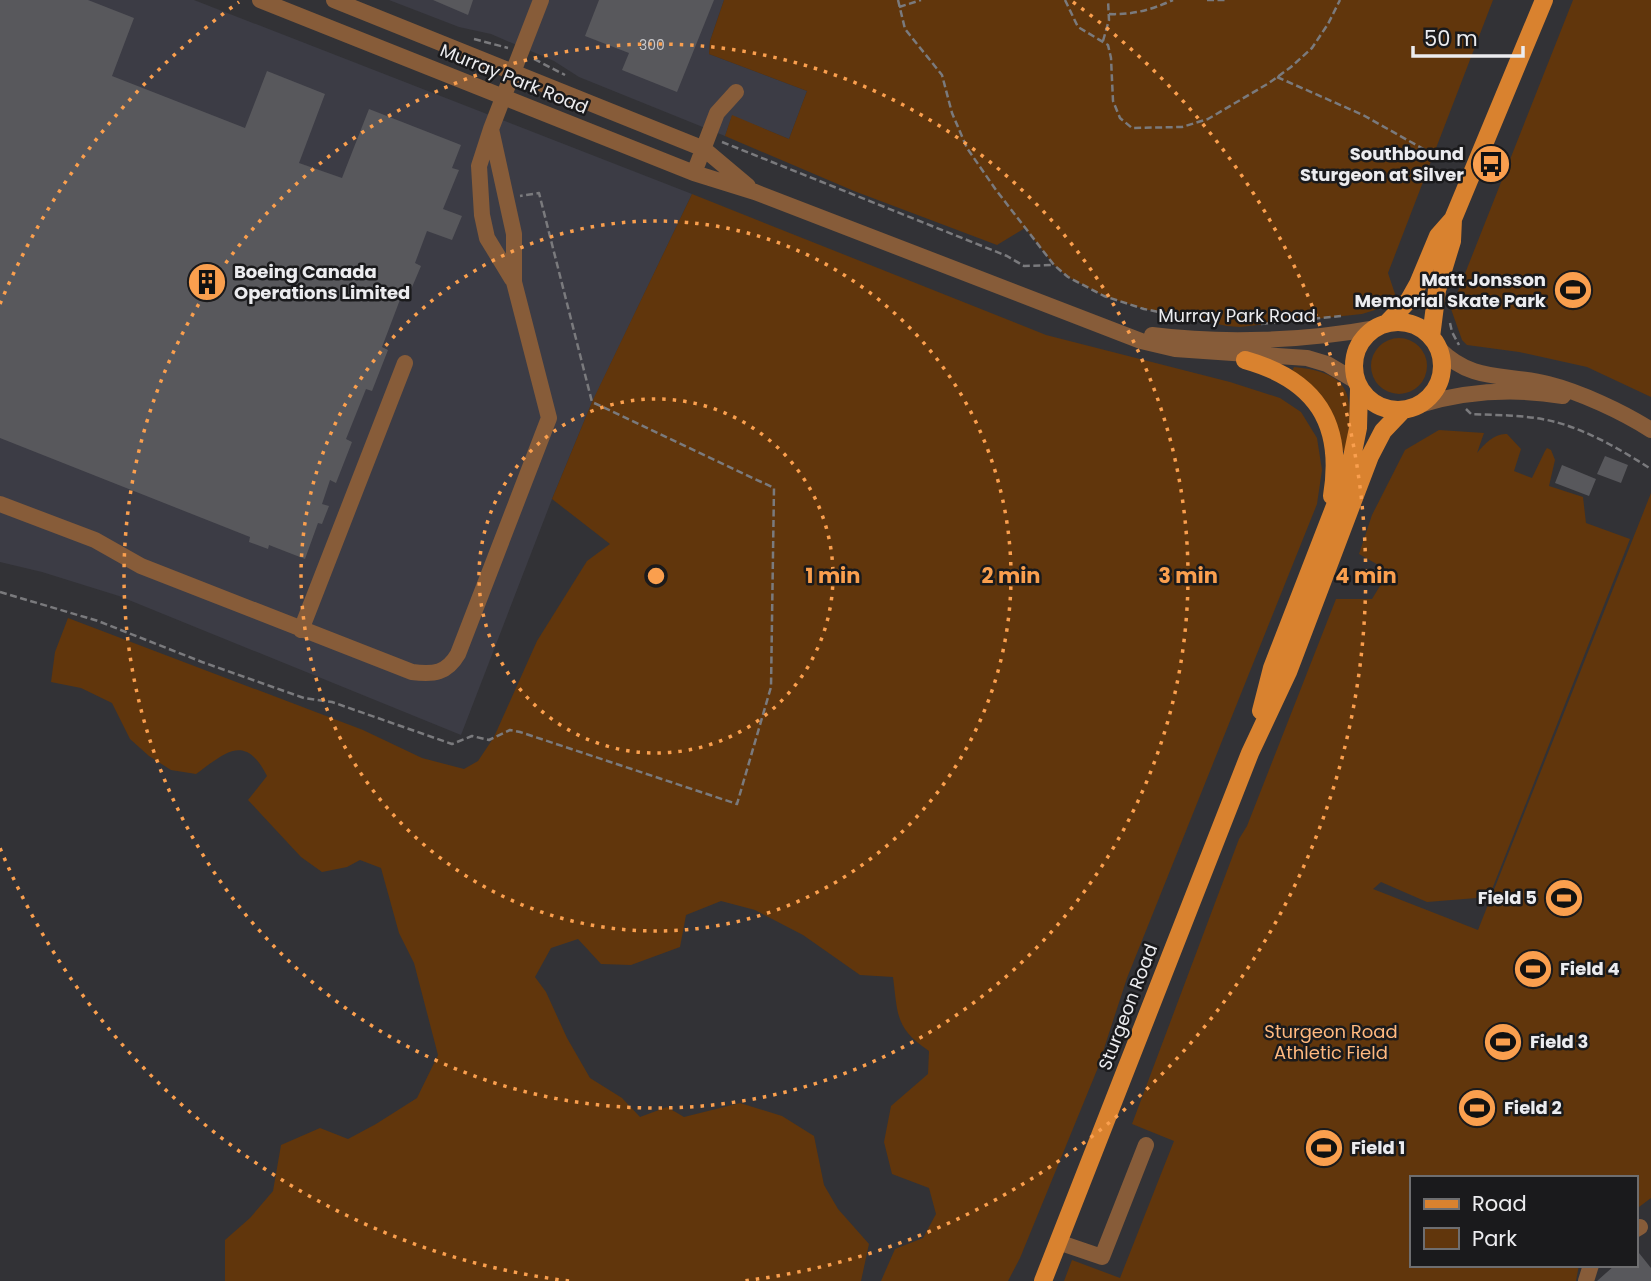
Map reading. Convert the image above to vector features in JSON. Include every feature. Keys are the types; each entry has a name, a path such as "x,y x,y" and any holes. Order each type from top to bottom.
{"main road":[{"path":"1453,219 1452,241 1437,290 1435,343 1442,365 1440,381 1432,395 1411,407 1386,409 1378,406 1364,396 1358,385 1353,366 1356,350 1364,337 1409,300 1419,284 1438,236 1453,219 1544,0"},
{"path":"1381,325 1411,324 1435,343"},
{"path":"1245,360 1284,376 1307,393 1322,409 1333,443 1335,480 1329,518"},
{"name":"Sturgeon Road","path":"1250,753 1272,668 1350,467 1358,428 1358,385"},
{"name":"Sturgeon Road","path":"1043,1279 1250,753 1288,672 1370,456 1383,431 1411,407"}],"street":[{"name":"Murray Park Road","path":"260,0 695,173 755,192 1098,325 1158,346 1307,358 1327,365 1358,385"},
{"name":"Murray Park Road","path":"334,0 704,149 755,192"},
{"path":"514,282 487,238 482,215 479,166 541,0"},
{"path":"695,173 717,113 736,92"},
{"path":"0,504 95,540 141,566 412,672 425,674 445,670 458,654 550,418 514,282 514,234 491,129"},
{"name":"Murray Park Road","path":"1098,325 1150,335 1207,338 1319,336 1381,325"},
{"path":"1435,343 1449,359 1466,370 1551,384 1629,417 1651,430"},
{"path":"1215,351 1245,360"},
{"path":"301,630 405,363"},
{"path":"1411,407 1465,393 1548,394 1593,401"},
{"path":"1058,1242 1102,1257 1146,1145"}],"path":[{"path":"898,0 909,37 942,75 951,113 967,148 1054,265 1068,277 1104,296 1144,309 1215,324"},
{"path":"899,7 922,0"},
{"path":"1065,0 1078,27 1108,45 1113,101 1120,118 1132,128 1182,127 1208,119 1277,77 1312,48 1340,0"},
{"path":"1103,41 1109,13 1108,0"},
{"path":"1109,13 1128,15 1173,0"},
{"path":"1207,0 1228,0"},
{"path":"1277,77 1363,115 1434,155"},
{"path":"0,592 98,621 304,698 332,702 452,744 472,736 489,740 510,730 520,732 737,804 771,687 774,488 592,402 539,193 517,197"},
{"path":"1257,324 1349,316"},
{"path":"1450,318 1452,332 1463,351"},
{"path":"1466,405 1466,412 1471,414 1528,417 1553,422 1592,436 1651,469"}],"shaded area":[{"path":"0,0 194,0 692,194 590,407 461,735 119,596 0,562"},
{"path":"389,0 724,0 710,41 709,54 807,91 789,139 732,116 725,136 579,77 554,61 491,34 459,27"}],"green space":[{"path":"724,0 1493,0 1388,273 1396,297 1375,310 1362,314 1240,327 1144,309 1104,296 1068,277 1054,265 1025,228 997,245 854,191 725,136 732,115 789,139 807,91 709,54 710,41"},
{"path":"1573,0 1651,0 1651,397 1587,367 1519,352 1467,345 1462,340 1451,309"},
{"path":"692,194 1046,335 1230,382 1280,398 1301,412 1317,438 1322,470 1317,504 1127,978 1097,1070 1020,1258 1008,1281 881,1281 895,1249 923,1238 936,1214 929,1188 892,1174 884,1142 891,1106 928,1074 929,1051 910,1035 900,1020 893,977 860,975 803,935 755,910 721,901 686,915 680,947 631,965 601,964 578,939 551,948 535,977 546,992 567,1038 590,1078 622,1098 640,1117 667,1107 684,1117 740,1103 782,1116 814,1136 824,1185 838,1209 869,1244 861,1281 225,1281 225,1240 250,1218 273,1191 281,1145 320,1128 348,1139 376,1124 417,1098 438,1055 414,963 399,933 381,868 360,860 347,867 322,872 301,857 248,800 267,776 251,754 243,750 225,754 196,774 171,770 149,756 130,739 112,703 81,688 51,682 55,652 68,618 363,730 422,758 464,769 478,761 494,737 537,641 587,561 610,544 552,499 592,402"},
{"path":"1399,338 1410,340 1419,346 1425,355 1425,377 1419,386 1410,392 1399,394 1388,392 1379,386 1373,377 1371,366 1373,355 1379,346 1388,340"},
{"path":"1294,367 1329,375 1340,383 1346,392 1350,417 1346,452 1343,451 1337,425 1327,405 1292,371"},
{"name":"Sturgeon Road Athletic Field","path":"1439,430 1484,433 1477,453 1494,437 1507,434 1521,449 1514,471 1532,478 1547,448 1551,450 1555,460 1549,486 1583,497 1586,523 1630,539 1489,897 1427,902 1381,882 1373,889 1478,930 1651,493 1651,1198 1637,1208 1637,1176 1410,1176 1410,1267 1579,1267 1576,1281 1064,1281 1072,1260 1120,1278 1174,1141 1132,1124 1239,839 1247,826 1336,599 1372,599 1389,571 1359,554 1372,515 1405,450"}],"building":[{"name":"Boeing Canada Operations Limited","path":"0,0 88,0 134,18 112,76 245,128 267,71 325,94 299,163 342,178 369,109 461,145 452,168 459,170 443,209 462,216 452,240 427,231 415,263 421,266 407,299 401,297 382,347 388,350 372,391 366,389 346,439 352,442 336,483 330,480 322,504 329,506 322,524 318,523 305,559 269,545 268,549 249,542 250,537 0,438"},
{"path":"433,0 473,0 468,15"},
{"path":"599,0 714,0 677,92 622,70 629,53 585,36"},
{"path":"1605,456 1628,465 1621,483 1597,474"},
{"path":"1562,465 1596,479 1589,496 1555,483"},
{"path":"1637,1250 1651,1268 1651,1281 1597,1281 1613,1267 1637,1267"}],"place":[{"name":"Southbound Sturgeon at Silver","path":"1491,164"},
{"name":"Boeing Canada Operations Limited","path":"207,282"},
{"name":"Matt Jonsson Memorial Skate Park","path":"1573,290"},
{"name":"Field 5","path":"1564,898"},
{"name":"Field 4","path":"1533,969"},
{"name":"Field 3","path":"1503,1042"},
{"name":"Field 2","path":"1477,1108"},
{"name":"Field 1","path":"1324,1148"}]}
